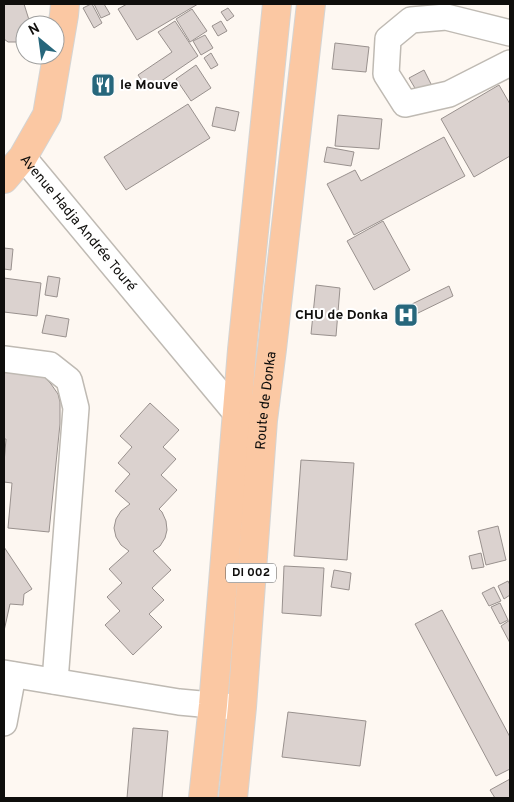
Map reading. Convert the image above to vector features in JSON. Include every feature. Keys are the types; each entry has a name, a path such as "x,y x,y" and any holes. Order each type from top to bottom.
{"main road":[{"name":"Route de Donka","path":"203,798 213,705 236,413 276,4"},
{"name":"Route de Donka","path":"233,798 242,707 263,420 311,4"},
{"name":"Avenue Hadja Andrée Touré","path":"23,157 47,115 61,7"},
{"path":"4,178 23,157"}],"street":[{"path":"510,33 446,17 411,20 388,39 386,74 405,104 449,94 510,63"},
{"name":"Avenue Hadja Andrée Touré","path":"23,157 236,413"},
{"path":"4,359 50,365 69,380 76,408 55,681"},
{"path":"4,723 8,674 179,702 242,707"}],"building":[{"path":"4,4 24,4 27,15 15,15 15,42 8,42 4,39"},
{"path":"91,4 102,23 94,28 83,8"},
{"path":"94,4 104,4 110,14 101,18"},
{"path":"127,4 198,4 137,40 118,9"},
{"path":"228,8 234,16 227,21 221,12"},
{"path":"192,9 207,31 190,42 176,19"},
{"path":"175,21 198,56 148,90 138,75 172,52 158,32"},
{"path":"221,21 227,31 218,36 212,26"},
{"path":"205,35 213,48 201,55 193,41"},
{"path":"335,43 369,47 366,72 332,69"},
{"path":"211,53 218,65 211,69 204,58"},
{"path":"196,65 211,88 191,101 176,79"},
{"path":"424,70 433,88 419,95 409,78"},
{"path":"499,85 510,104 510,156 474,177 441,119"},
{"path":"188,104 210,138 126,190 104,157"},
{"path":"216,107 239,112 235,131 212,126"},
{"path":"338,115 382,119 379,149 335,146"},
{"path":"444,137 465,176 354,235 327,184 355,170 361,181"},
{"path":"327,147 354,152 351,166 324,162"},
{"path":"383,221 410,270 374,290 347,241"},
{"path":"4,248 13,249 11,270 4,269"},
{"path":"48,276 60,278 57,297 45,295"},
{"path":"4,278 41,283 37,316 4,312"},
{"path":"316,285 340,288 336,336 311,334"},
{"path":"449,286 453,296 416,314 412,304"},
{"path":"46,315 69,319 66,337 42,333"},
{"path":"4,367 43,376 58,394 60,424 49,532 8,528 12,483 4,482 6,439 4,439"},
{"path":"150,403 179,430 163,447 176,459 161,475 177,490 159,509 166,521 167,530 160,546 153,551 171,570 152,588 164,600 149,614 162,627 133,655 105,625 120,611 107,597 122,583 109,569 129,551 121,545 116,537 114,528 116,519 121,511 130,504 115,491 130,474 118,463 132,447 120,436"},
{"path":"301,460 354,463 347,560 294,556"},
{"path":"498,526 506,560 486,565 478,531"},
{"path":"4,547 32,589 24,594 23,605 10,604 4,631"},
{"path":"481,553 484,567 472,569 469,556"},
{"path":"284,566 324,568 321,616 282,613"},
{"path":"334,570 351,573 349,590 331,587"},
{"path":"508,581 510,595 504,599 498,586"},
{"path":"494,587 501,601 489,606 482,593"},
{"path":"500,603 508,620 500,624 491,607"},
{"path":"442,610 510,737 510,769 496,776 415,624"},
{"path":"510,620 510,643 501,626"},
{"path":"288,712 366,721 360,766 282,757"},
{"path":"133,728 168,731 162,798 127,798"},
{"path":"510,779 510,798 495,798 490,790"}],"place":[{"name":"le Mouve","path":"103,85"},
{"name":"CHU de Donka","path":"406,315"}]}
